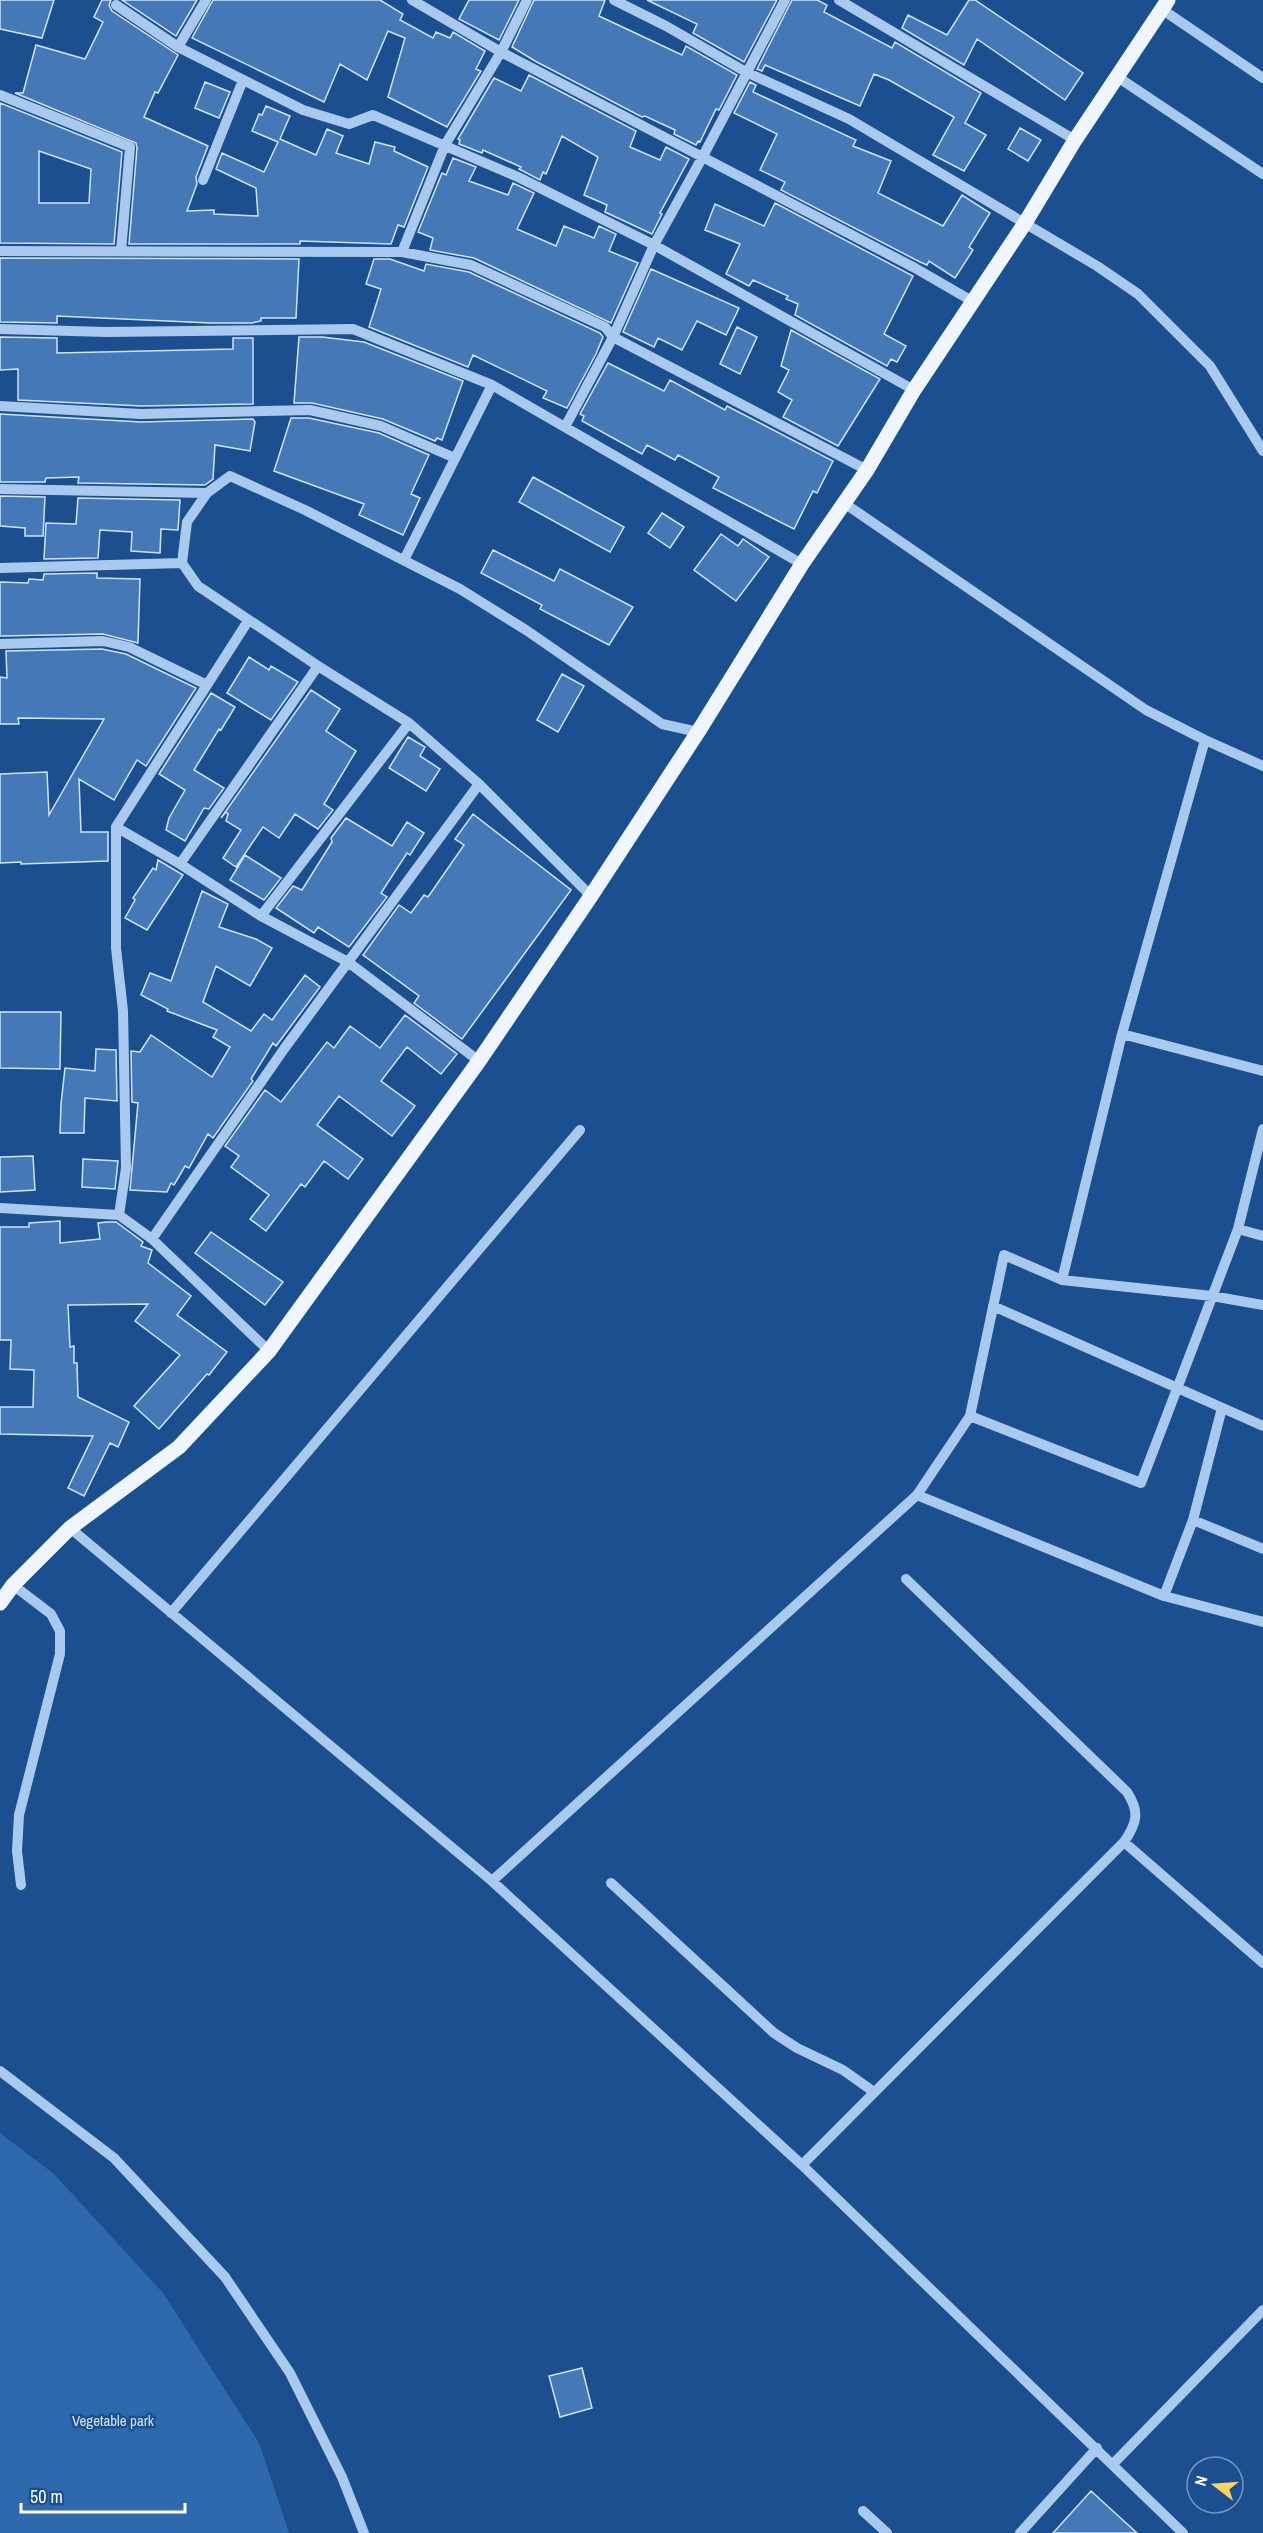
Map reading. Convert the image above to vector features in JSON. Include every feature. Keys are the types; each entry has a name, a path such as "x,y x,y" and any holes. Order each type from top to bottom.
{"main road":[{"path":"0,1603 70,1528 180,1447 269,1351 479,1062 591,896 698,732 802,564 867,470 914,390 1025,223 1075,140 1119,78 1166,5"}],"street":[{"path":"178,47 206,0"},
{"path":"412,0 501,52 915,268 972,301"},
{"path":"402,252 445,145 501,52 527,0"},
{"path":"614,0 746,72 849,119 1025,223 1138,294 1210,366 1263,451"},
{"path":"565,427 613,337 654,245 785,0"},
{"path":"839,0 852,5 1075,140"},
{"path":"114,2 178,47 303,110 349,124 373,115 518,177 654,245 914,390"},
{"path":"1166,5 1263,78"},
{"path":"1119,78 1263,174"},
{"path":"203,180 243,80"},
{"path":"0,95 130,147 121,251"},
{"path":"0,251 402,252 471,265 605,327 613,337 867,470"},
{"path":"0,329 106,332 353,329 492,385 802,564"},
{"path":"404,560 492,385"},
{"path":"0,406 141,414 310,410 381,426 455,458"},
{"path":"591,896 479,784 409,723 248,621 198,586 183,563 187,522 207,492 230,476 304,510 460,589 526,630 662,724 698,732"},
{"path":"0,489 207,492"},
{"path":"844,503 1146,710 1263,766"},
{"path":"0,568 183,563"},
{"path":"119,1215 126,1168 123,1011 116,948 116,827 248,621"},
{"path":"0,644 103,641 129,647 207,685"},
{"path":"180,864 318,666"},
{"path":"261,916 409,723"},
{"path":"1062,1280 1122,1034 1205,740"},
{"path":"152,1239 348,962 479,784"},
{"path":"116,827 180,864 261,916 348,962 479,1062"},
{"path":"1122,1034 1263,1071"},
{"path":"970,1416 1141,1483 1238,1229 1263,1129"},
{"path":"171,1613 580,1130"},
{"path":"0,1208 119,1215 152,1239 269,1351"},
{"path":"1238,1229 1263,1236"},
{"path":"492,1881 917,1496 970,1416 1004,1255 1062,1280 1212,1296 1263,1305"},
{"path":"993,1306 1263,1426"},
{"path":"1164,1596 1193,1520 1222,1408"},
{"path":"917,1496 1164,1596 1263,1622"},
{"path":"1193,1520 1263,1549"},
{"path":"70,1528 492,1881 802,2165 1183,2533"},
{"path":"802,2165 1124,1842 1133,1828 1136,1815 1135,1804 1127,1792 906,1579"},
{"path":"14,1586 51,1614 60,1631 60,1654 19,1815 16,1851 21,1885"},
{"path":"1124,1842 1263,1963"},
{"path":"611,1883 774,2032 797,2048 843,2070 874,2092"},
{"path":"0,2072 114,2158 225,2277 290,2373 342,2477 364,2533"},
{"path":"1113,2464 1263,2310"},
{"path":"1020,2533 1097,2448"},
{"path":"863,2511 887,2533"}],"green space":[{"name":"Vegetable park","path":"0,2133 54,2174 163,2293 259,2443 289,2533 0,2533"}],"building":[{"path":"0,0 54,0 42,38 0,29"},
{"path":"102,0 111,0 109,5 112,11 178,55 158,93 155,92 144,117 208,146 196,177 197,184 187,211 214,210 214,214 258,216 256,188 216,169 222,153 264,172 278,142 252,131 259,114 262,115 266,106 290,116 280,139 316,155 327,129 343,136 336,153 369,164 375,142 395,147 394,151 428,167 404,227 398,225 391,244 300,241 300,244 129,244 136,143 15,93 23,93 36,45 85,59 103,22 94,17"},
{"path":"122,0 197,0 176,36"},
{"path":"213,0 380,0 403,14 400,20 433,38 436,32 450,38 453,32 485,51 476,69 481,71 447,127 388,97 405,38 388,31 367,80 340,64 324,102 192,38"},
{"path":"469,0 519,0 499,40 459,19"},
{"path":"534,0 605,0 599,16 682,55 686,46 737,75 719,110 716,109 700,142 698,141 696,145 674,134 675,130 645,116 642,117 512,47"},
{"path":"647,0 777,0 744,62 693,33 697,24"},
{"path":"792,0 817,0 827,5 824,12 892,48 895,42 981,93 965,123 986,135 964,171 933,155 954,117 889,80 874,74 860,106 765,65 762,71 757,69"},
{"path":"969,0 975,0 1083,73 1065,100 977,39 964,65 902,28 908,15 947,35"},
{"path":"529,75 636,131 630,147 660,160 666,147 689,159 660,213 662,214 652,234 605,212 607,205 584,195 598,157 562,136 546,174 543,172 540,180 519,169 521,167 483,150 482,153 459,144 458,139 494,78 521,91"},
{"path":"205,82 230,92 219,118 195,108"},
{"path":"750,82 756,85 753,92 856,140 853,146 891,161 878,193 943,226 962,195 990,213 969,247 973,250 955,278 929,261 927,265 920,262 781,190 785,182 760,170 777,134 734,113"},
{"path":"0,103 122,152 114,244 0,243","holes":["39,151 91,169 89,203 39,203"]},
{"path":"1020,128 1041,140 1028,161 1008,149"},
{"path":"453,158 476,167 469,181 508,195 513,183 534,193 517,229 556,246 564,226 594,238 599,226 616,234 609,251 638,263 611,323 474,258 430,250 433,238 418,232 442,173 446,175"},
{"path":"775,203 913,276 884,334 906,346 897,362 891,359 887,366 795,315 798,304 786,299 788,296 753,280 749,286 726,274 740,244 705,230 715,204 764,226"},
{"path":"0,258 299,259 296,318 261,318 261,321 252,323 211,323 57,316 57,323 0,322"},
{"path":"374,259 390,259 424,271 426,264 469,272 600,333 603,337 596,354 567,408 543,398 547,391 473,355 468,367 369,327 381,289 366,284"},
{"path":"651,269 739,308 726,335 697,321 682,350 658,338 654,347 623,332"},
{"path":"737,327 757,337 740,374 720,364"},
{"path":"791,330 880,379 838,446 783,417 792,400 778,392 789,370 781,366"},
{"path":"0,337 57,338 57,353 233,349 233,338 253,338 253,404 141,406 18,400 18,369 0,370"},
{"path":"299,337 364,342 463,381 442,440 437,438 435,441 383,419 312,403 294,403"},
{"path":"608,363 664,391 670,380 725,410 727,406 833,461 817,493 813,491 794,529 713,488 719,477 678,455 675,460 647,445 642,454 582,421 584,416 580,414"},
{"path":"0,414 141,422 253,419 255,422 250,451 215,445 213,479 205,485 78,483 79,477 46,478 45,482 0,482"},
{"path":"291,418 309,418 379,433 429,455 411,494 420,498 403,535 359,515 364,504 274,471"},
{"path":"533,477 624,527 610,552 519,502"},
{"path":"0,496 45,497 43,536 25,536 25,528 0,526"},
{"path":"78,498 180,500 178,530 161,529 160,553 131,551 132,532 100,530 98,558 44,559 46,523 76,524"},
{"path":"662,513 684,527 670,548 648,533"},
{"path":"721,534 738,546 743,539 769,557 736,601 694,570"},
{"path":"493,550 554,581 560,569 633,607 609,645 540,609 542,605 481,573"},
{"path":"97,573 97,578 140,579 138,643 103,634 0,636 0,582 28,583 29,579 43,580 44,574"},
{"path":"102,649 126,654 196,688 146,766 137,760 114,800 79,779 81,832 108,832 108,861 0,863 0,774 47,772 49,815 104,719 18,718 19,724 0,724 0,677 7,678 6,651"},
{"path":"249,657 269,670 271,666 298,682 271,720 227,693"},
{"path":"562,674 584,686 558,732 537,720"},
{"path":"311,690 340,709 326,731 356,751 324,804 333,810 318,829 295,814 279,838 263,827 236,867 223,858 241,830 226,821 228,814 226,812 221,818"},
{"path":"211,693 235,707 194,770 224,788 209,809 204,808 185,841 166,830 169,818 185,790 159,774"},
{"path":"408,737 425,747 420,756 440,769 426,791 389,768"},
{"path":"473,814 571,890 462,1039 414,1003 419,996 363,955 399,905 411,913 424,895 428,897 464,845 455,839"},
{"path":"346,818 392,846 407,822 424,833 410,855 407,853 381,893 387,897 349,947 318,927 314,933 276,908 293,886 302,890 332,842 331,838"},
{"path":"245,855 281,878 264,900 230,880"},
{"path":"158,860 183,875 147,930 125,918 135,900 133,898 153,868 156,870"},
{"path":"202,891 228,904 219,927 256,939 272,948 250,986 216,966 203,1002 251,1031 264,1014 272,1020 305,975 320,987 276,1046 273,1043 251,1079 253,1081 213,1138 208,1134 189,1168 185,1166 174,1185 171,1183 167,1192 130,1190 138,1103 132,1102 131,1051 140,1052 151,1035 212,1077 230,1047 213,1037 217,1030 167,1011 168,1009 141,995 150,973 171,981"},
{"path":"0,1012 61,1012 60,1069 0,1068"},
{"path":"405,1015 457,1054 441,1074 407,1047 381,1081 415,1106 392,1136 339,1096 317,1125 363,1159 348,1179 324,1161 305,1187 301,1184 266,1231 250,1219 269,1195 231,1167 239,1156 225,1146 265,1090 281,1102 327,1042 334,1048 350,1026 380,1048"},
{"path":"96,1049 116,1050 117,1101 85,1098 84,1133 60,1133 65,1068 95,1071"},
{"path":"33,1156 35,1190 0,1192 0,1157"},
{"path":"83,1159 118,1161 115,1189 82,1187"},
{"path":"60,1221 60,1243 100,1239 98,1223 107,1222 116,1222 143,1242 141,1246 152,1250 148,1263 191,1296 177,1315 227,1352 159,1429 134,1406 180,1355 135,1321 148,1304 68,1305 70,1347 74,1346 74,1363 77,1363 78,1397 129,1422 118,1447 110,1443 84,1496 68,1488 93,1436 0,1434 0,1407 33,1407 34,1370 10,1369 11,1340 0,1340 0,1227 29,1227 29,1223"},
{"path":"211,1232 283,1282 265,1305 195,1253"},
{"path":"582,2368 592,2408 560,2417 549,2376"},
{"path":"1091,2491 1137,2533 1053,2533"}]}
